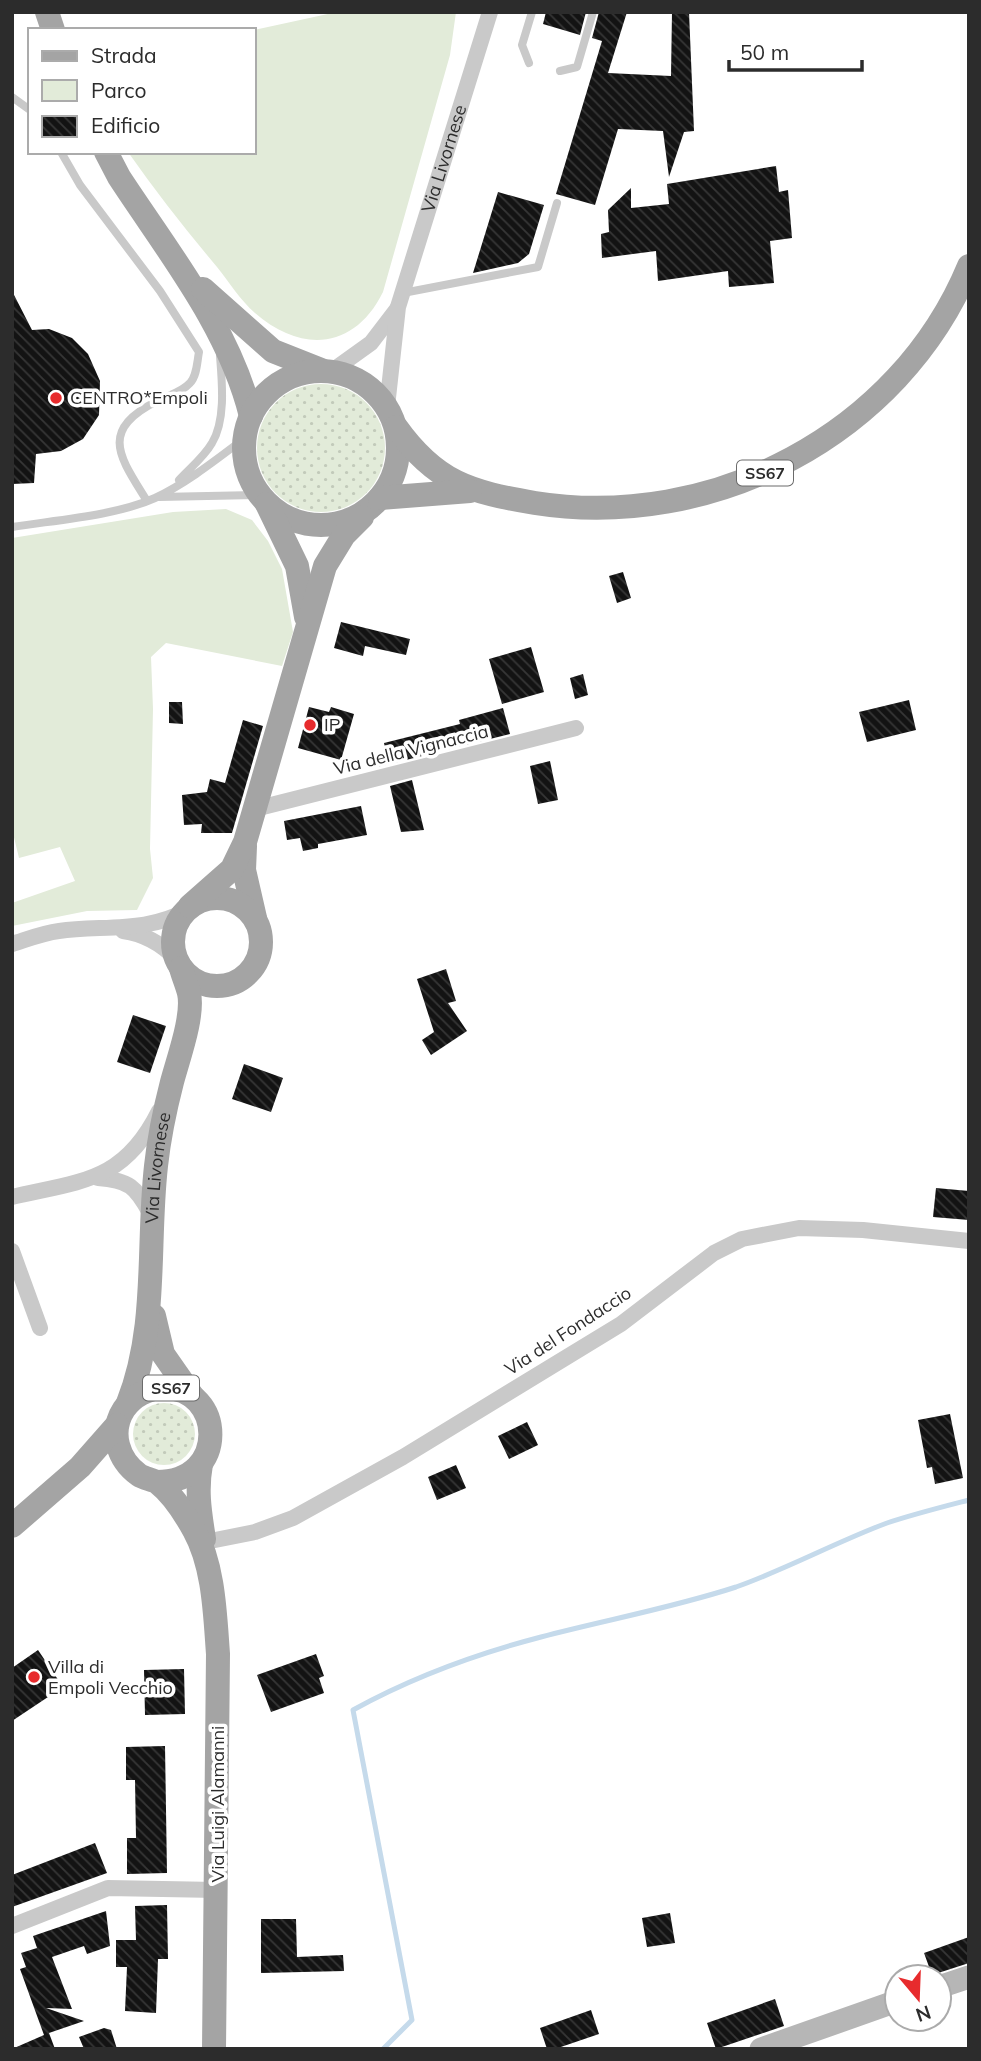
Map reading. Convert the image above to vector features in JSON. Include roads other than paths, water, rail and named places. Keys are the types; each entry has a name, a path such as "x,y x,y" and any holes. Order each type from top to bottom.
{"main road":[{"path":"107,154 119,177 217,329 243,386 248,427"},
{"path":"173,259 225,310 273,351 327,371"},
{"name":"SS67","path":"327,371 354,377 373,390 414,452 443,475 474,490 547,505 613,508 671,503 763,474 812,448 859,414 878,397 921,348 945,312 969,266"},
{"name":"Via Livornese","path":"307,626 297,566 252,482 245,460 248,427 263,397 280,383 300,373 327,371"},
{"name":"Via Livornese","path":"184,1040 189,994 173,946 178,920 232,869 245,842 324,566 333,550 375,503 395,472 399,442 392,417"},
{"name":"SS67","path":"262,498 283,515 312,525 342,523 375,503 474,490"},
{"name":"Via Livornese","path":"157,1482 142,1477 130,1468 121,1455 116,1440 142,1362 151,1298 156,1163 171,1084 184,1040 195,1018 209,1001 254,967 260,955 260,929 244,870 245,842"},
{"path":"189,908 203,900 218,897 245,907 255,918"},
{"path":"178,963 191,978 205,985 220,987 234,984"},
{"name":"Via Livornese","path":"151,1298 163,1354 192,1397 203,1408 210,1429 208,1451 201,1464"},
{"name":"Via Livornese","path":"12,1526 80,1467 139,1394 159,1388 180,1390 192,1397"},
{"path":"157,1482 181,1479 201,1464"},
{"name":"Via Luigi Alamanni","path":"201,1464 197,1501 214,1600 218,1654 214,2049"},
{"name":"Via Luigi Alamanni","path":"157,1482 173,1498 205,1551"},
{"path":"761,2049 883,2006"},
{"path":"215,2021 223,2049"}],"street":[{"name":"Via Livornese","path":"392,417 401,300 490,14"},
{"name":"Via Livornese","path":"327,371 371,344 401,300"},
{"name":"Via della Vignaccia","path":"255,809 576,728"},
{"path":"12,944 59,931 164,921 189,908"},
{"path":"103,928 134,932 156,942 178,963"},
{"path":"12,1197 92,1178 112,1169 132,1153 153,1122 171,1084"},
{"path":"92,1178 117,1179 127,1183 141,1196 152,1216"},
{"name":"Via del Fondaccio","path":"205,1551 293,1518 403,1457 621,1324 714,1253 742,1239 799,1228 863,1230 969,1241"},
{"path":"12,1251 40,1328"},
{"path":"12,1926 108,1888 217,1890"}],"lane":[{"path":"529,63 522,45 532,12"},
{"path":"560,71 577,67 593,12"},
{"path":"12,97 28,109"},
{"path":"62,154 80,185 160,291 199,352 192,382 180,392 139,411 120,431 119,447 123,463 147,501"},
{"path":"401,300 538,267 557,203"},
{"path":"168,491 202,457 216,436 220,411 217,329"},
{"path":"12,527 93,514 147,501 168,491 248,427"},
{"path":"156,497 262,498"}],"waterway":[{"path":"383,2049 412,2020 353,1710 398,1687 468,1659 541,1637 663,1608 736,1587 887,1523 969,1500"}],"place":[{"name":"CENTRO*Empoli","path":"56,398"},
{"name":"IP","path":"310,725"},
{"name":"Villa di Empoli Vecchio","path":"34,1677"}]}
